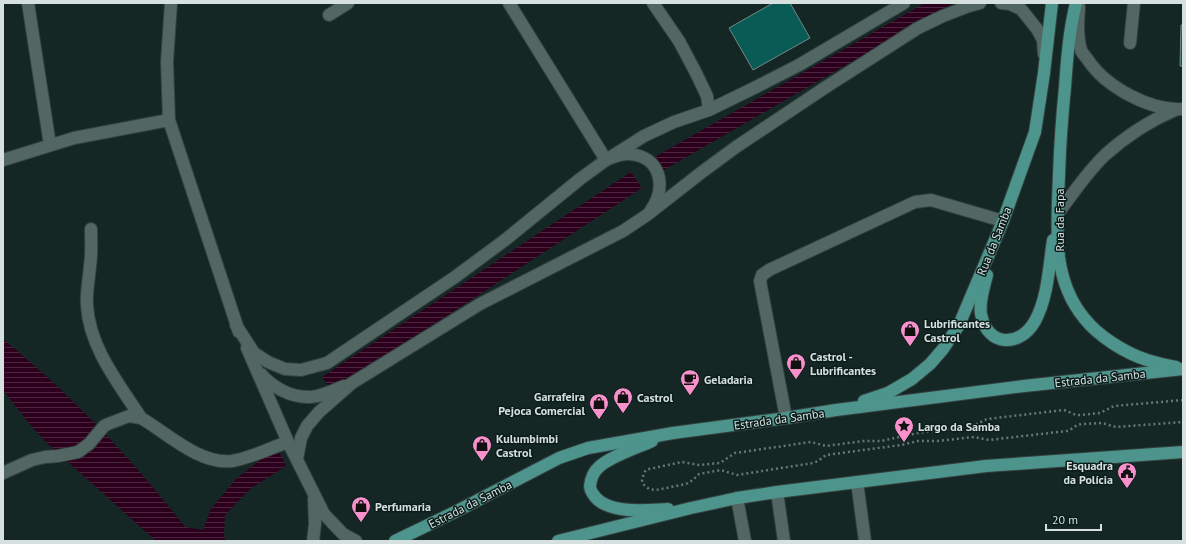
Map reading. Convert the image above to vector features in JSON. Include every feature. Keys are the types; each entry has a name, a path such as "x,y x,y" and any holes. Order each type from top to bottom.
{"main road":[{"name":"Rua da Samba","path":"836,410 888,393 912,379 930,364 943,349 959,325 1003,221 1035,132 1044,73 1052,3"},
{"name":"Rua da Fapa","path":"1076,3 1071,24 1066,64 1060,145 1058,213 1059,257 1063,277 1069,293 1084,318 1096,331 1128,352 1146,360 1183,369"},
{"path":"1003,221 984,287 981,312 983,323 989,332 1002,341 1020,338 1035,321 1042,303 1058,213"},
{"name":"Estrada da Samba","path":"395,541 455,512 559,458 588,448 673,433 836,410 1024,386 1183,369"},
{"path":"673,433 623,453 599,467 592,477 590,489 596,500 607,506 633,511 691,508"},
{"path":"558,541 691,508 737,498 777,492 986,466 1180,454"}],"street":[{"path":"28,3 50,145"},
{"path":"171,3 167,62 169,120 236,325 256,366 288,442 324,514 343,534 356,541"},
{"path":"328,14 348,3"},
{"path":"509,3 606,160"},
{"path":"653,3 679,41 695,70 707,96 709,110"},
{"path":"297,459 301,438 307,426 318,412 352,383 480,304 623,231 648,215 707,168 826,87 918,28 943,16 980,3"},
{"path":"1001,3 1010,4 1021,9 1037,28 1043,40 1044,73"},
{"path":"1080,3 1078,28 1081,50 1094,69 1110,84 1130,96 1152,104 1180,111"},
{"path":"1130,42 1134,3"},
{"path":"236,325 254,353 268,362 285,369 301,370 327,363 455,277 505,240 580,179 606,160 644,136 674,122 709,110 799,65 902,4"},
{"path":"1058,213 1104,156 1130,135 1152,121 1180,111"},
{"path":"3,160 74,138 169,120"},
{"path":"606,160 617,155 635,154 651,163 657,172 660,182 659,194 656,203 648,215"},
{"path":"786,418 760,281 762,275 769,270 915,202 931,200 1003,221"},
{"path":"91,229 90,266 86,289 90,324 100,352 141,418"},
{"path":"256,366 267,381 280,390 296,396 309,398 352,383"},
{"path":"3,473 45,456 58,456 78,452 91,441 104,426 120,418 129,416 141,418 201,456 219,461 232,461 288,442"},
{"path":"857,482 865,541"},
{"path":"313,541 315,524 314,492"},
{"path":"777,492 784,541"},
{"path":"737,498 745,541"}],"path":[{"path":"1183,400 1114,406 1100,413 1081,415 1076,415 1064,410 987,419 973,426 918,433 881,441 864,441 826,446 811,442 735,453 720,463 699,465 682,462 649,468 644,473 642,480 643,484 648,489 656,490 686,484 699,474 721,470 737,475 813,463 826,455 901,445 918,441 937,441 974,436 989,440 1066,431 1077,425 1088,424 1102,423 1116,427 1183,422"}],"shaded area":[{"path":"925,3 954,3 662,171 655,157"},
{"path":"631,172 642,188 332,391 322,377"},
{"path":"3,339 53,382 99,428 143,476 185,527 203,530 211,509 237,478 277,447 286,466 250,489 225,515 224,535 226,541 156,541 48,444 32,427 3,390"}],"building":[{"path":"773,3 790,3 810,38 753,70 729,28"},
{"path":"1181,25 1183,25 1183,66 1180,66"}],"place":[{"name":"Lubrificantes Castrol","path":"910,347"},
{"name":"Castrol - Lubrificantes","path":"796,380"},
{"name":"Geladaria","path":"690,396"},
{"name":"Castrol","path":"623,414"},
{"name":"Garrafeira Pejoca Comercial","path":"599,420"},
{"name":"Largo da Samba","path":"904,443"},
{"name":"Kulumbimbi Castrol","path":"482,462"},
{"name":"Esquadra da Polícia","path":"1127,489"},
{"name":"Perfumaria","path":"361,523"}]}
